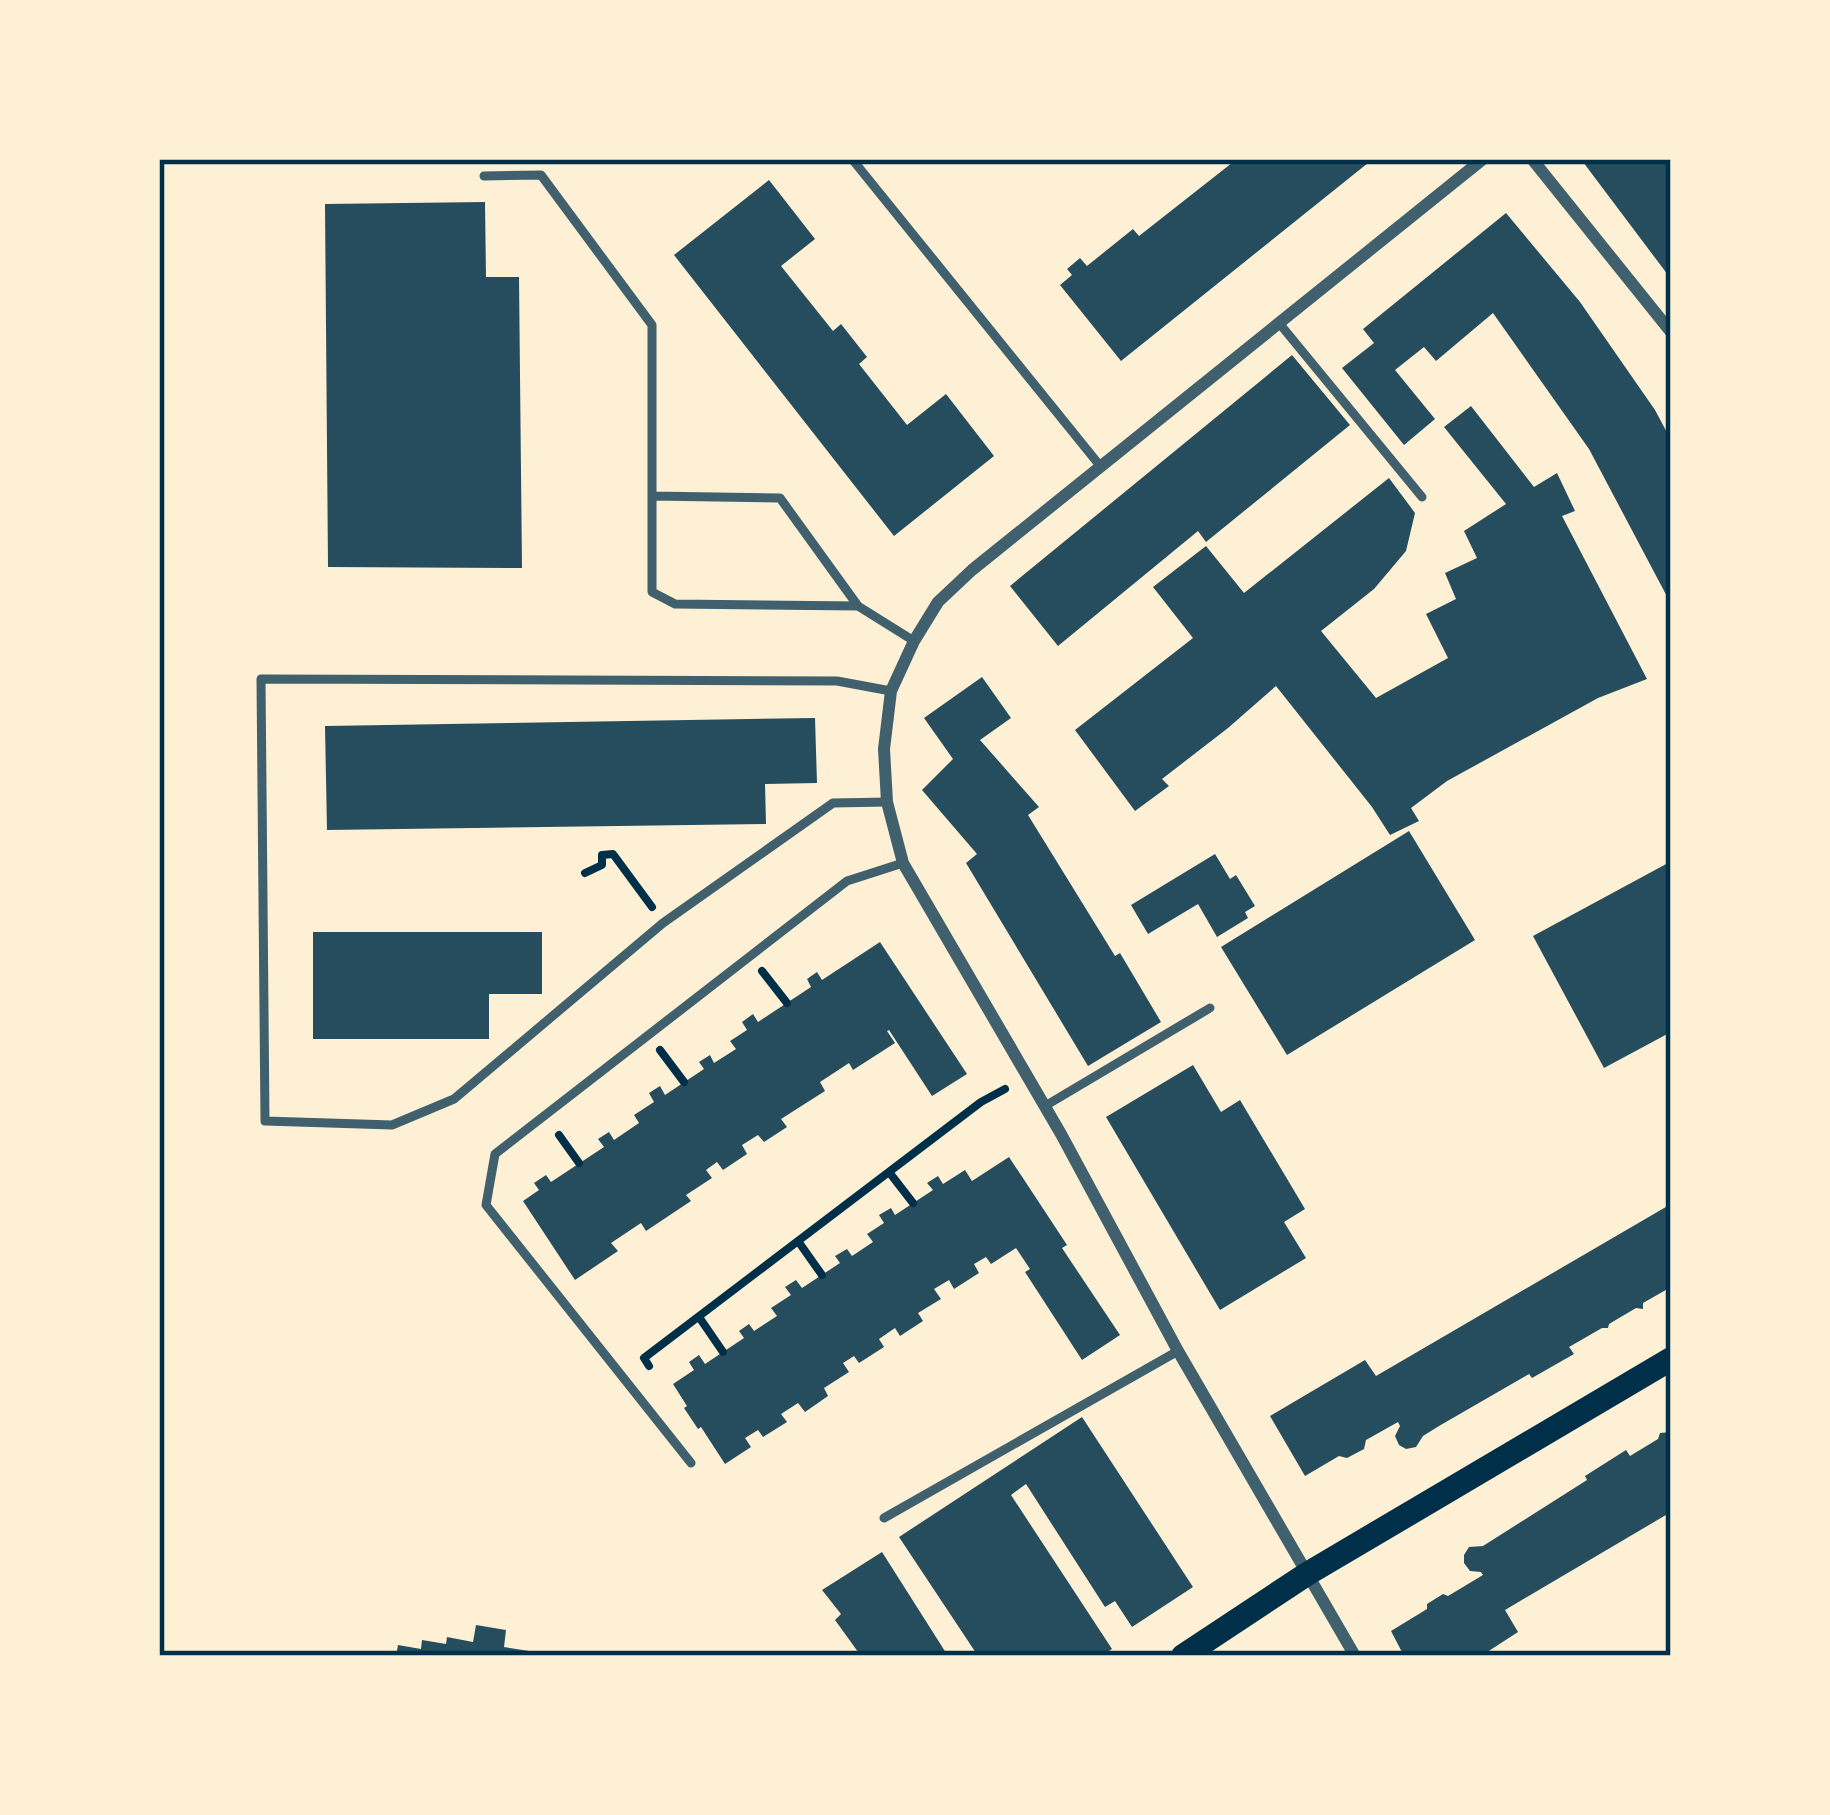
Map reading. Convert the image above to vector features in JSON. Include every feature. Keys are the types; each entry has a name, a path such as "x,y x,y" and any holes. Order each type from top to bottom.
{"main road":[{"path":"1183,1656 1307,1574 1671,1359"}],"street":[{"path":"1355,1656 903,863 887,802 884,749 891,691 938,602 1483,159"},
{"path":"1532,159 1671,332"}],"lane":[{"path":"852,159 1101,466"},
{"path":"484,176 541,175 652,325 652,592 675,604 858,606"},
{"path":"1280,323 1422,497"},
{"path":"652,496 780,498 858,606 914,641"},
{"path":"887,802 832,803 663,923 454,1099 392,1125 266,1121 261,679 837,681 891,691"},
{"path":"691,1463 486,1205 495,1154 847,881 903,863"},
{"path":"1045,1106 1210,1008"},
{"path":"884,1518 1178,1351"}],"path":[{"path":"586,873 602,866 602,855 613,854 636,883"},
{"path":"750,956 787,1003"},
{"path":"648,1035 684,1082"},
{"path":"644,1358 981,1102 1027,1077"},
{"path":"544,1115 579,1163"},
{"path":"889,1172 913,1203"},
{"path":"798,1241 822,1275"},
{"path":"699,1317 723,1352"}],"building":[{"path":"1237,159 1373,159 1121,361 1060,285 1072,275 1067,269 1080,258 1087,266 1133,229 1139,236"},
{"path":"1671,159 1671,279 1583,162"},
{"path":"769,180 815,239 781,266 833,331 841,324 867,357 859,364 907,425 946,394 994,456 894,536 674,255"},
{"path":"485,202 486,277 519,277 522,568 328,567 325,204"},
{"path":"1506,213 1580,302 1671,440 1671,604 1589,449 1493,313 1436,361 1424,347 1395,370 1435,419 1404,445 1342,368 1374,343 1363,329"},
{"path":"1292,355 1350,425 1206,542 1198,531 1058,646 1010,586"},
{"path":"1471,406 1534,487 1557,473 1575,511 1562,516 1647,679 1598,698 1447,781 1411,808 1419,821 1390,835 1276,686 1162,779 1169,786 1135,811 1075,730 1193,638 1153,587 1206,546 1244,593 1389,478 1415,513 1406,551 1374,589 1321,631 1376,698 1448,658 1426,614 1456,599 1445,573 1477,558 1464,531 1506,504 1444,427"},
{"path":"982,677 1011,718 980,740 1039,807 1028,815 1161,1022 1088,1066 966,863 977,854 922,790 953,759 924,718"},
{"path":"815,718 817,783 765,784 766,824 327,830 325,726"},
{"path":"1409,831 1475,940 1287,1055 1221,947"},
{"path":"1215,854 1230,879 1236,875 1255,906 1245,912 1248,918 1217,937 1198,904 1148,934 1131,905"},
{"path":"1668,863 1671,1032 1604,1068 1533,936"},
{"path":"313,932 542,932 542,994 489,994 489,1039 313,1039"},
{"path":"880,942 967,1074 932,1096 887,1031 895,1043 853,1070 849,1063 820,1082 825,1091 781,1119 787,1127 764,1142 758,1135 742,1145 747,1154 723,1170 717,1162 706,1170 712,1178 686,1195 691,1201 646,1231 641,1223 611,1243 618,1251 575,1280 523,1201 539,1190 534,1183 546,1175 551,1182 604,1147 598,1139 609,1132 614,1140 639,1123 634,1115 654,1102 649,1093 660,1086 665,1095 704,1069 699,1062 710,1055 714,1063 736,1049 730,1041 747,1030 742,1022 753,1014 758,1022 811,987 807,979 817,972 822,980"},
{"path":"1193,1065 1221,1112 1240,1100 1305,1209 1284,1222 1306,1258 1220,1310 1106,1117"},
{"path":"1009,1157 1120,1335 1082,1360 1025,1272 1030,1269 1016,1248 991,1264 986,1257 974,1264 979,1273 954,1289 949,1280 934,1289 941,1299 918,1313 923,1321 900,1336 895,1328 879,1339 884,1347 859,1363 854,1356 843,1363 849,1372 824,1388 828,1396 805,1412 798,1403 781,1414 787,1422 763,1437 758,1430 745,1438 751,1447 725,1464 684,1408 673,1384 694,1370 689,1362 699,1355 705,1364 744,1338 739,1331 749,1324 754,1331 777,1316 771,1308 791,1295 785,1287 796,1280 802,1288 840,1263 835,1256 847,1249 852,1256 873,1242 867,1234 884,1223 879,1215 891,1208 895,1215 933,1190 927,1183 938,1176 943,1184 965,1170 972,1181"},
{"path":"1671,1204 1671,1287 1643,1303 1643,1309 1636,1308 1569,1347 1574,1354 1439,1426 1416,1447 1399,1445 1395,1436 1398,1422 1366,1440 1364,1449 1347,1458 1339,1456 1305,1476 1270,1416 1365,1360 1376,1376"},
{"path":"1082,1417 1193,1587 1132,1627 1115,1601 1105,1607 1026,1484 1011,1495 1112,1649 1101,1656 978,1656 899,1537"},
{"path":"1671,1432 1671,1512 1505,1610 1518,1632 1481,1656 1404,1656 1391,1631 1443,1594 1448,1596 1483,1575 1464,1563 1469,1547 1483,1546 1626,1450 1630,1456 1660,1433"},
{"path":"882,1552 948,1656 861,1656 835,1620 841,1614 822,1590"},
{"path":"476,1625 506,1630 504,1647 529,1651 528,1656 396,1656 398,1645 421,1649 422,1640 446,1644 447,1637 473,1642"}]}
